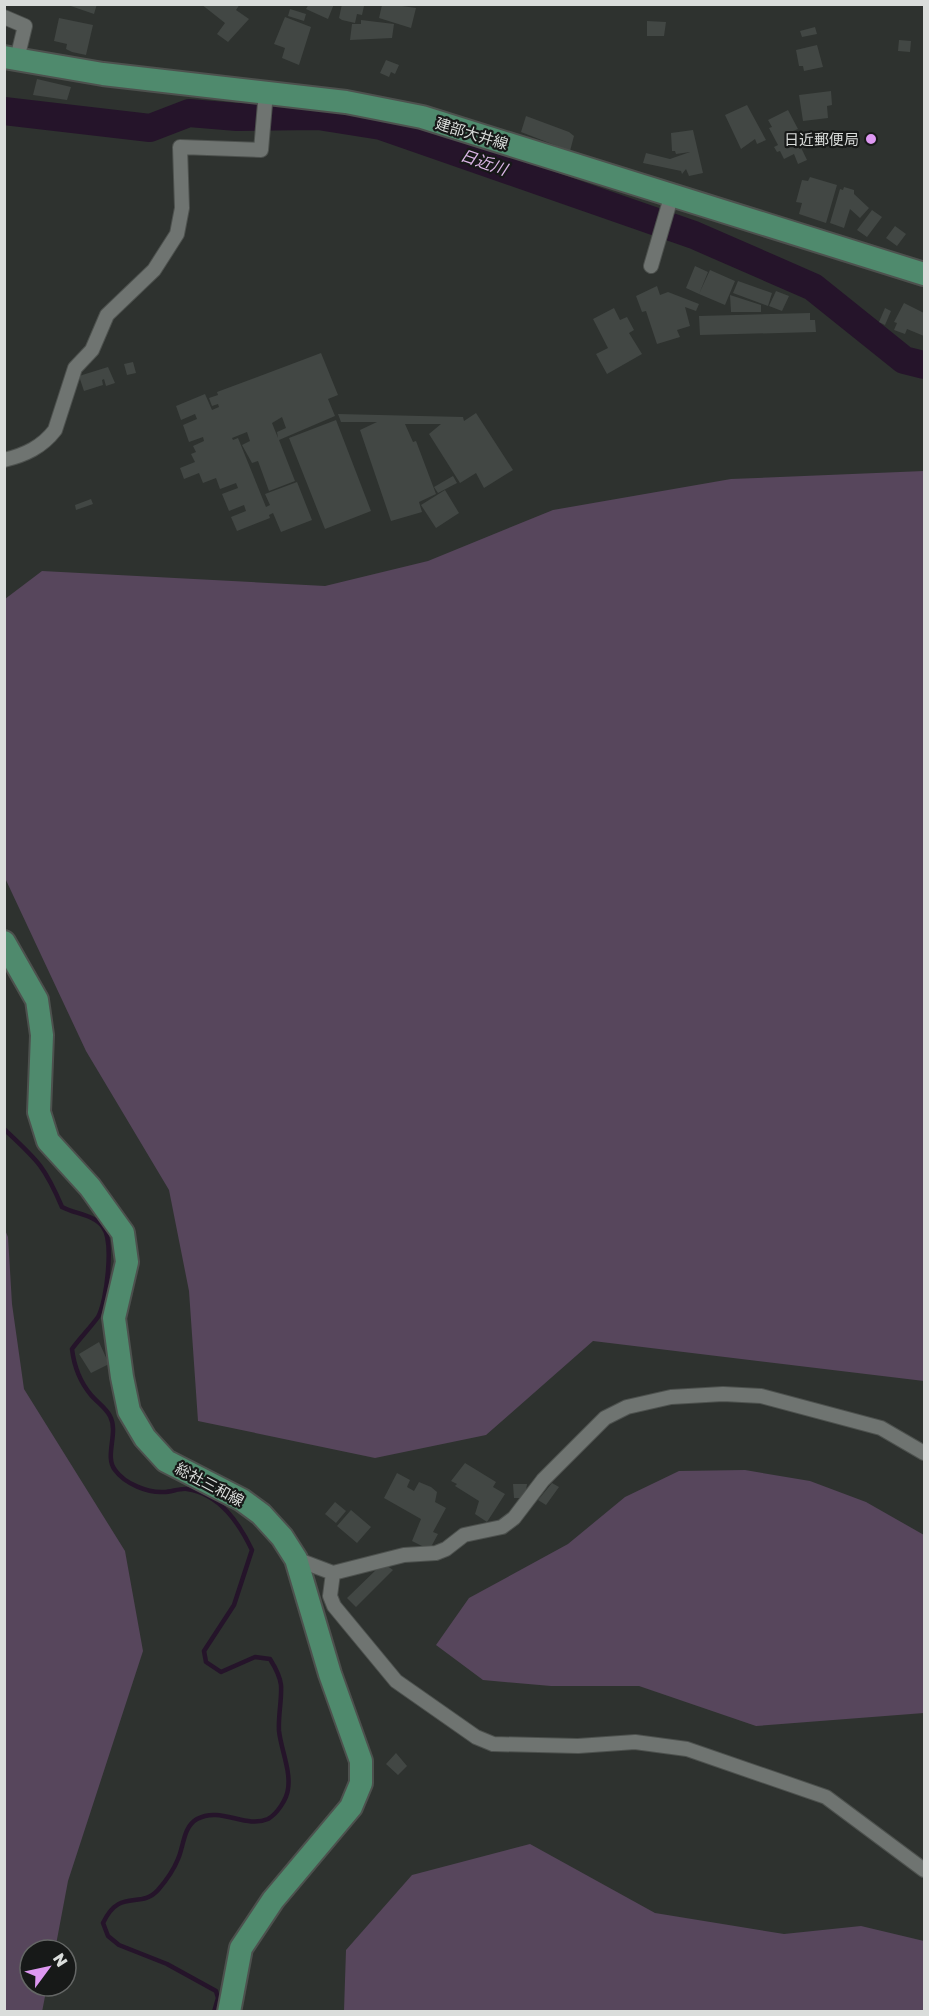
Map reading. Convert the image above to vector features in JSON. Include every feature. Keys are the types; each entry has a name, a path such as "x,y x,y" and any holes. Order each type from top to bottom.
{"main road":[{"name":"建部大井線","path":"11,58 265,99 345,102 422,117 671,198 924,274"},
{"name":"総社三和線","path":"4,942 37,1000 42,1035 39,1112 48,1141 90,1186 123,1233 127,1262 114,1318 129,1410 145,1438 166,1461 242,1500 261,1514 282,1537 296,1559 330,1674 361,1761 361,1783 351,1807 255,1925 241,1948 229,2012"}],"street":[{"path":"4,17 25,26 11,58"},
{"path":"4,460 34,450 55,430 75,368 92,350 107,315 154,270 167,252 177,234 182,208 180,147 261,150 265,99"},
{"path":"651,266 671,198"},
{"path":"296,1559 333,1574 394,1557 436,1552 446,1549 464,1535 502,1527 514,1518 543,1480 605,1418 627,1407 671,1397 723,1394 761,1396 881,1428 924,1453"},
{"path":"333,1574 330,1596 334,1606 396,1681 415,1697 476,1737 493,1744 578,1746 635,1742 687,1749 826,1797 924,1870"}],"shaded area":[{"path":"924,471 924,1381 593,1341 486,1435 375,1458 198,1421 189,1291 169,1190 86,1051 5,878 5,599 42,571 325,586 428,561 553,510 731,479"},
{"path":"5,1230 8,1237 12,1304 24,1389 125,1551 143,1651 68,1881 57,1938 18,1938 18,1998 45,1998 42,2012 4,2011"},
{"path":"745,1470 810,1481 866,1502 924,1535 924,1713 756,1726 639,1686 551,1686 483,1680 436,1645 469,1598 568,1544 625,1497 679,1471"},
{"path":"530,1844 655,1913 784,1934 861,1926 924,1941 924,2011 344,2011 346,1950 412,1875"}],"building":[{"path":"65,4 97,4 94,14"},
{"path":"201,4 240,4 236,10 249,19 228,42 217,34 225,23"},
{"path":"309,4 334,4 328,19 306,9"},
{"path":"342,4 364,6 362,15 357,14 355,23 339,18"},
{"path":"382,5 416,8 411,28 379,18"},
{"path":"290,9 306,14 304,21 288,16"},
{"path":"285,17 311,27 299,65 282,58 285,48 274,44"},
{"path":"59,18 93,25 86,55 72,52 66,49 67,44 54,41"},
{"path":"361,20 394,24 392,38 350,40 352,24 361,24"},
{"path":"647,21 666,22 664,36 647,36"},
{"path":"815,27 817,34 802,37 800,31"},
{"path":"899,40 911,41 910,52 898,51"},
{"path":"817,45 823,67 804,71 803,66 799,66 796,50"},
{"path":"386,60 399,65 395,74 391,72 389,77 380,73"},
{"path":"37,79 71,87 67,100 33,95"},
{"path":"831,91 832,105 827,106 828,118 803,121 799,95"},
{"path":"747,105 766,140 757,144 755,139 741,149 725,115"},
{"path":"788,110 798,129 793,131 807,160 798,164 794,154 784,159 780,151 777,152 774,147 778,145 769,128 772,127 768,120"},
{"path":"526,116 569,132 574,136 570,151 521,132"},
{"path":"693,130 703,173 689,176 686,169 682,174 681,171 643,163 646,153 670,159 690,152 676,154 672,151 671,133"},
{"path":"810,177 837,185 826,223 799,214 802,203 796,202 802,180 808,181"},
{"path":"844,187 854,190 854,194 869,208 860,218 850,209 844,228 830,223 840,189 843,190"},
{"path":"872,210 882,217 867,237 857,230"},
{"path":"895,226 906,234 897,246 886,238"},
{"path":"695,266 708,272 699,294 686,288"},
{"path":"710,270 735,281 725,305 699,294"},
{"path":"738,281 772,293 768,306 733,293"},
{"path":"657,286 660,295 668,292 699,304 696,311 685,307 690,326 677,330 680,337 657,344 646,311 642,312 636,296"},
{"path":"776,291 789,296 782,311 769,306"},
{"path":"730,295 761,305 761,312 731,312"},
{"path":"904,303 924,313 924,336 907,329 905,334 894,330 897,323 894,322"},
{"path":"614,308 620,320 627,317 634,330 629,333 642,354 607,374 596,354 608,348 593,319"},
{"path":"885,308 891,311 885,325 879,322"},
{"path":"810,313 810,320 815,320 816,332 700,335 699,316"},
{"path":"321,353 338,395 328,399 335,416 279,440 295,481 269,491 258,461 252,463 242,445 250,441 247,432 232,438 233,440 238,438 266,507 270,505 265,494 297,482 312,520 281,532 273,513 269,515 270,518 237,531 231,517 246,511 244,505 229,511 222,494 238,488 236,483 220,489 216,478 203,483 199,473 184,479 180,468 195,462 191,454 196,452 193,446 204,441 203,437 189,442 183,425 197,419 195,414 181,420 176,406 205,394 212,410 219,407 218,404 212,406 209,398 218,395 217,392","holes":["282,417 286,428 277,432 278,438 272,423"]},
{"path":"133,362 136,373 127,375 124,364"},
{"path":"108,367 115,383 106,386 104,379 102,380 103,385 84,391 79,376"},
{"path":"476,413 513,470 484,488 476,473 460,483 429,434 441,424 405,424 413,442 416,441 436,494 419,502 422,512 391,521 360,430 377,422 341,422 338,414 463,417 464,421"},
{"path":"336,420 371,511 325,529 289,438"},
{"path":"453,476 457,483 438,493 434,487"},
{"path":"445,490 459,513 436,528 421,505"},
{"path":"91,499 93,504 76,510 75,505"},
{"path":"99,1342 109,1364 91,1373 79,1354"},
{"path":"465,1463 496,1482 493,1487 505,1494 487,1522 475,1514 479,1501 451,1481"},
{"path":"397,1473 410,1480 407,1487 414,1491 419,1482 431,1487 437,1492 435,1502 446,1508 433,1532 438,1534 428,1549 412,1541 421,1519 384,1498"},
{"path":"552,1483 559,1487 546,1505 538,1500"},
{"path":"513,1484 527,1484 525,1498 514,1498"},
{"path":"335,1502 346,1511 336,1523 325,1514"},
{"path":"351,1510 371,1527 357,1543 337,1526"},
{"path":"386,1565 393,1570 356,1607 347,1598 379,1567"},
{"path":"396,1753 407,1766 398,1775 386,1764"}],"waterway":[{"name":"日近川","path":"4,111 150,128 189,113 237,117 318,116 381,126 694,235 813,287 904,360 924,365"},
{"path":"4,1129 39,1164 62,1207 95,1220 103,1227 106,1234 109,1257 101,1309 98,1317 72,1349 76,1368 84,1385 110,1416 113,1430 111,1458 115,1470 131,1483 144,1489 158,1492 187,1489 209,1497 227,1511 252,1550 234,1605 204,1651 206,1662 221,1672 255,1657 270,1659 274,1665 281,1685 279,1731 289,1782 286,1797 275,1814 268,1819 251,1821 215,1815 192,1822 184,1837 176,1863 158,1890 144,1899 116,1905 103,1923 108,1936 119,1945 167,1964 216,1991 218,1998 214,2012"}],"place":[{"name":"日近郵便局","path":"871,139"}]}
